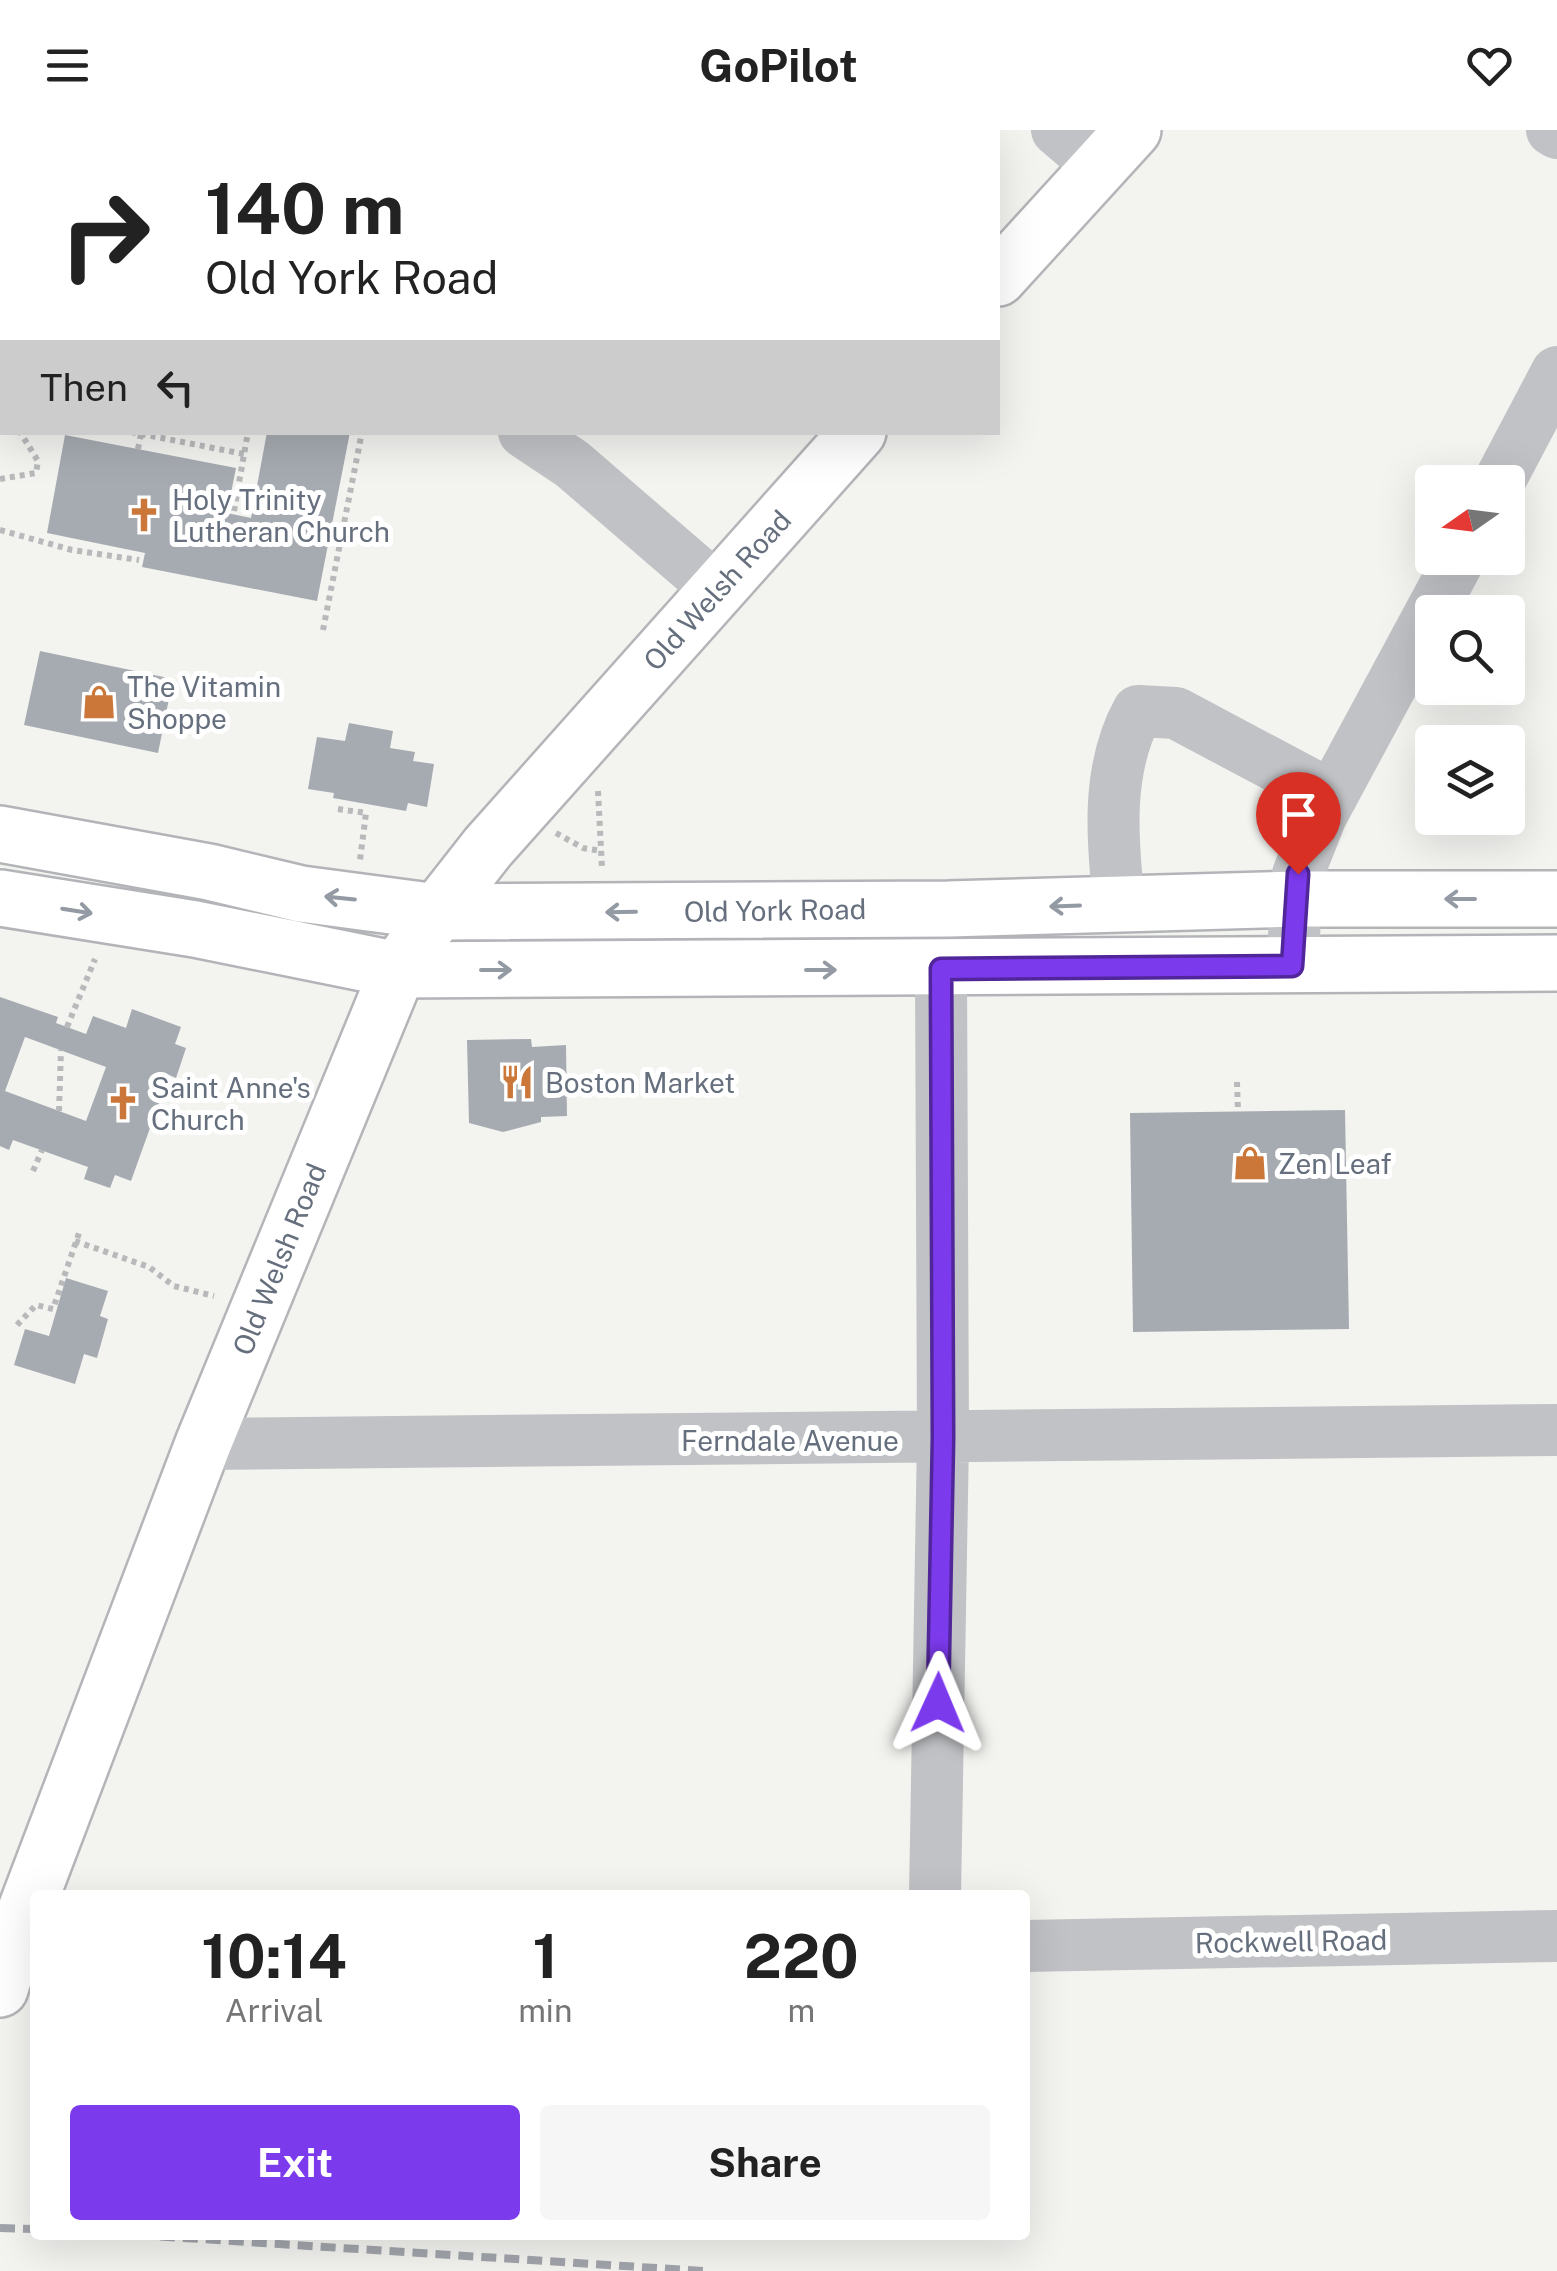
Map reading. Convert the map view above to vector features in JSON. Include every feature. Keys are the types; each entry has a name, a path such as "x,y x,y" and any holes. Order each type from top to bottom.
{"main road":[{"path":"1000,276 1116,148"},
{"name":"Old Welsh Road","path":"40,1890 204,1444 398,970 488,847 855,435"},
{"name":"Old York Road","path":"0,834 209,872 300,894 437,912 948,909 1296,899 1557,899"},
{"path":"0,898 195,929 398,970 1557,963"},
{"name":"Old Welsh Road","path":"11,1969 30,1917"}],"street":[{"path":"1056,130 1116,148"},
{"path":"1508,465 1557,372"},
{"path":"528,435 572,464 717,590"},
{"path":"1292,966 1298,874 1332,796 1451,575"},
{"path":"1127,904 1138,775 1122,756 1124,738 1138,711 1176,713 1332,796"},
{"path":"935,1890 943,1438 941,969"},
{"name":"Ferndale Avenue","path":"204,1444 1557,1430"},
{"name":"Rockwell Road","path":"1030,1946 1557,1936"}],"path":[{"path":"0,479 36,472 38,461 22,435"},
{"path":"138,449 141,435"},
{"path":"146,435 244,454"},
{"path":"234,511 247,435"},
{"path":"323,630 361,435"},
{"path":"0,530 72,550 139,560"},
{"path":"589,780 600,793 602,868"},
{"path":"338,809 366,813 360,857"},
{"path":"544,830 583,848 601,851"},
{"path":"67,1027 99,948"},
{"path":"59,1111 61,1050"},
{"path":"1236,1082 1238,1112"},
{"path":"33,1171 42,1150"},
{"path":"17,1325 36,1306 53,1309 77,1237 149,1267 174,1286 214,1296"}],"building":[{"name":"Holy Trinity Lutheran Church","path":"65,435 236,468 227,513 251,518 266,435 349,435 317,601 142,567 145,553 47,533"},
{"name":"The Vitamin Shoppe","path":"40,651 173,679 158,753 24,725"},
{"path":"349,723 393,731 390,748 415,752 413,761 434,764 427,807 408,803 406,811 333,798 334,793 308,789 317,737 345,741"},
{"path":"0,997 58,1017 56,1023 86,1034 93,1016 126,1028 132,1009 181,1027 175,1044 186,1048 176,1078 169,1075 131,1181 115,1175 110,1188 84,1179 88,1167 13,1140 9,1150 0,1146","holes":["25,1037 106,1067 86,1121 5,1091"]},
{"name":"Boston Market","path":"531,1039 532,1047 566,1045 567,1116 541,1117 541,1122 503,1132 469,1123 467,1040"},
{"path":"1345,1110 1349,1329 1133,1332 1130,1113"},
{"path":"66,1278 108,1291 100,1316 108,1319 97,1358 84,1354 75,1384 14,1365 25,1329 49,1336"}],"railway":[{"path":"0,2228 30,2229"},
{"path":"216,2240 703,2271"}],"place":[{"name":"Holy Trinity Lutheran Church","path":"144,515"},
{"name":"The Vitamin Shoppe","path":"99,702"},
{"name":"Boston Market","path":"517,1082"},
{"name":"Saint Anne's Church","path":"123,1103"},
{"name":"Zen Leaf","path":"1250,1163"}],"route":[{"path":"938,1703 943,1438 941,969 1292,966 1298,874"}]}
